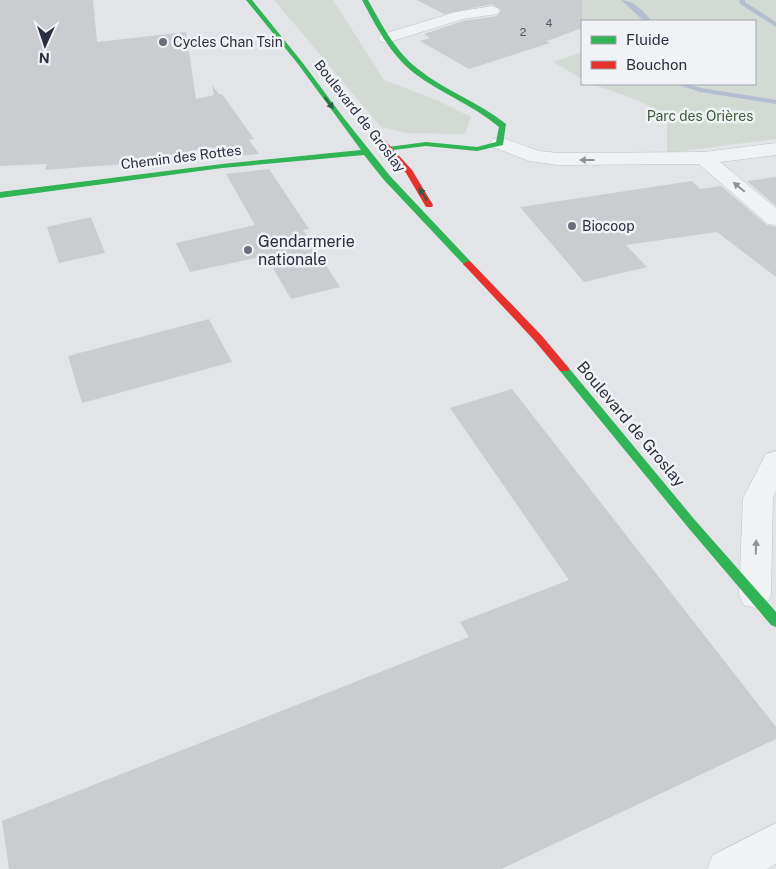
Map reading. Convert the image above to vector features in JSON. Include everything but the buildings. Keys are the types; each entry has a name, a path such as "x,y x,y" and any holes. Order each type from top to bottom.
{"main road":[{"name":"Boulevard de Groslay","path":"249,0 300,63 387,178 458,251 538,338 690,522 776,621"},
{"path":"365,0 386,38 415,71 493,115 503,126 500,144 477,149 426,144 388,149"},
{"name":"Boulevard de Groslay","path":"300,63 337,93"},
{"name":"Boulevard de Groslay","path":"371,129 409,172 458,251"},
{"name":"Chemin des Rottes","path":"0,195 222,166 366,152"}],"street":[{"path":"386,38 461,15 492,12"},
{"path":"500,144 536,156 558,159 704,158 776,149"},
{"path":"704,158 776,219"},
{"path":"754,595 758,498 776,460"},
{"path":"727,869 776,843"}],"green space":[{"path":"274,0 333,0 384,80 437,100 471,117 465,134 406,133 381,127"},
{"name":"Parc des Orières","path":"575,0 776,0 776,139 667,153 667,115 637,100 595,85 756,85 756,20 581,20 581,24 549,9"},
{"path":"581,52 581,78 553,62"}],"waterway":[{"path":"624,0 637,9 647,20"},
{"path":"742,0 742,3 776,25"},
{"path":"683,85 700,90 776,102"}],"traffic: fast":[{"path":"249,0 300,63 340,119 387,178 468,264"},
{"path":"365,0 387,38 408,64 427,78 482,110 503,126 500,143 477,149 426,144 388,149"},
{"path":"0,195 222,166 366,152"},
{"path":"564,369 690,522 776,621"}],"traffic: jam":[{"path":"378,138 409,172 429,205"},
{"path":"468,264 538,338 564,369"}],"place":[{"name":"Cycles Chan Tsin","path":"163,42"},
{"name":"Biocoop","path":"572,226"},
{"name":"Gendarmerie nationale","path":"248,250"}]}
